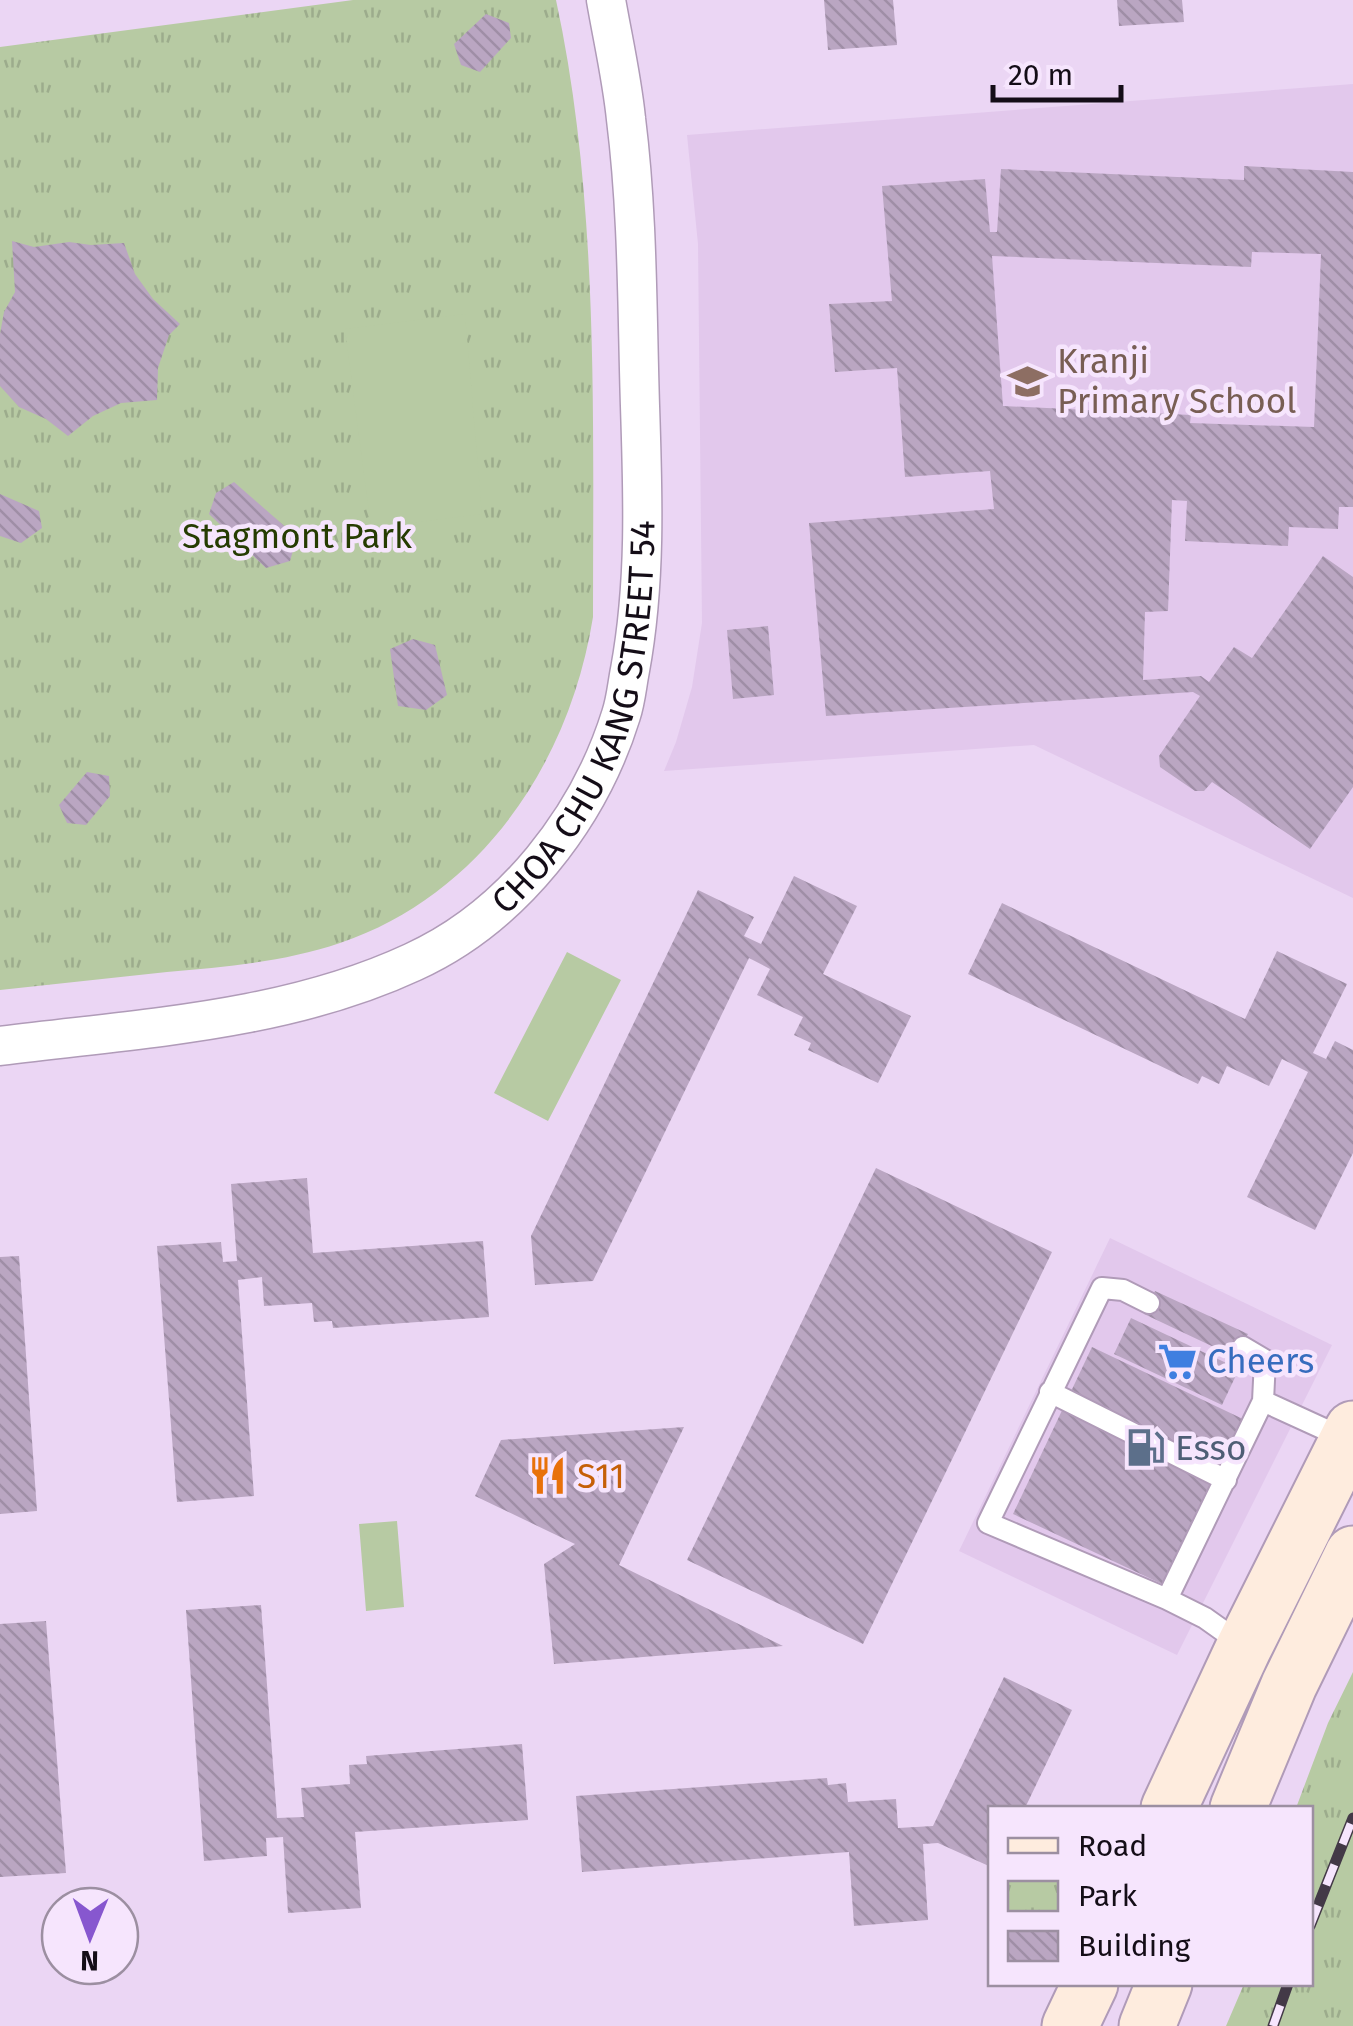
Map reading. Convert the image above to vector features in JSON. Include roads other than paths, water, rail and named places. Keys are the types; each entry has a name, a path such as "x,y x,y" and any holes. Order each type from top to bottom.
{"main road":[{"path":"1170,1806 1244,1646 1350,1434"},
{"path":"1239,1806 1289,1685 1353,1554"},
{"path":"1070,2026 1089,1986"},
{"path":"1148,2026 1163,1986"}],"street":[{"name":"CHOA CHU KANG STREET 54","path":"0,1046 248,1016 345,988 415,962 490,916 544,859 588,792 622,714 640,616 644,494 634,221 626,120 606,0"}],"lane":[{"path":"1149,1303 1123,1290 1102,1288 988,1523 1167,1599 1205,1618 1244,1646"},
{"path":"1167,1599 1263,1401 1265,1360 1242,1347"},
{"path":"1050,1392 1226,1480"},
{"path":"1263,1401 1350,1434"}],"railway":[{"path":"1313,1918 1353,1818"},
{"path":"1273,2026 1287,1986"}],"place":[{"name":"Kranji Primary School","path":"1027,381"},
{"name":"Cheers","path":"1177,1361"},
{"name":"Esso","path":"1145,1448"},
{"name":"S11","path":"547,1476"}],"park label":[{"name":"Stagmont Park","path":"297,536"}]}
